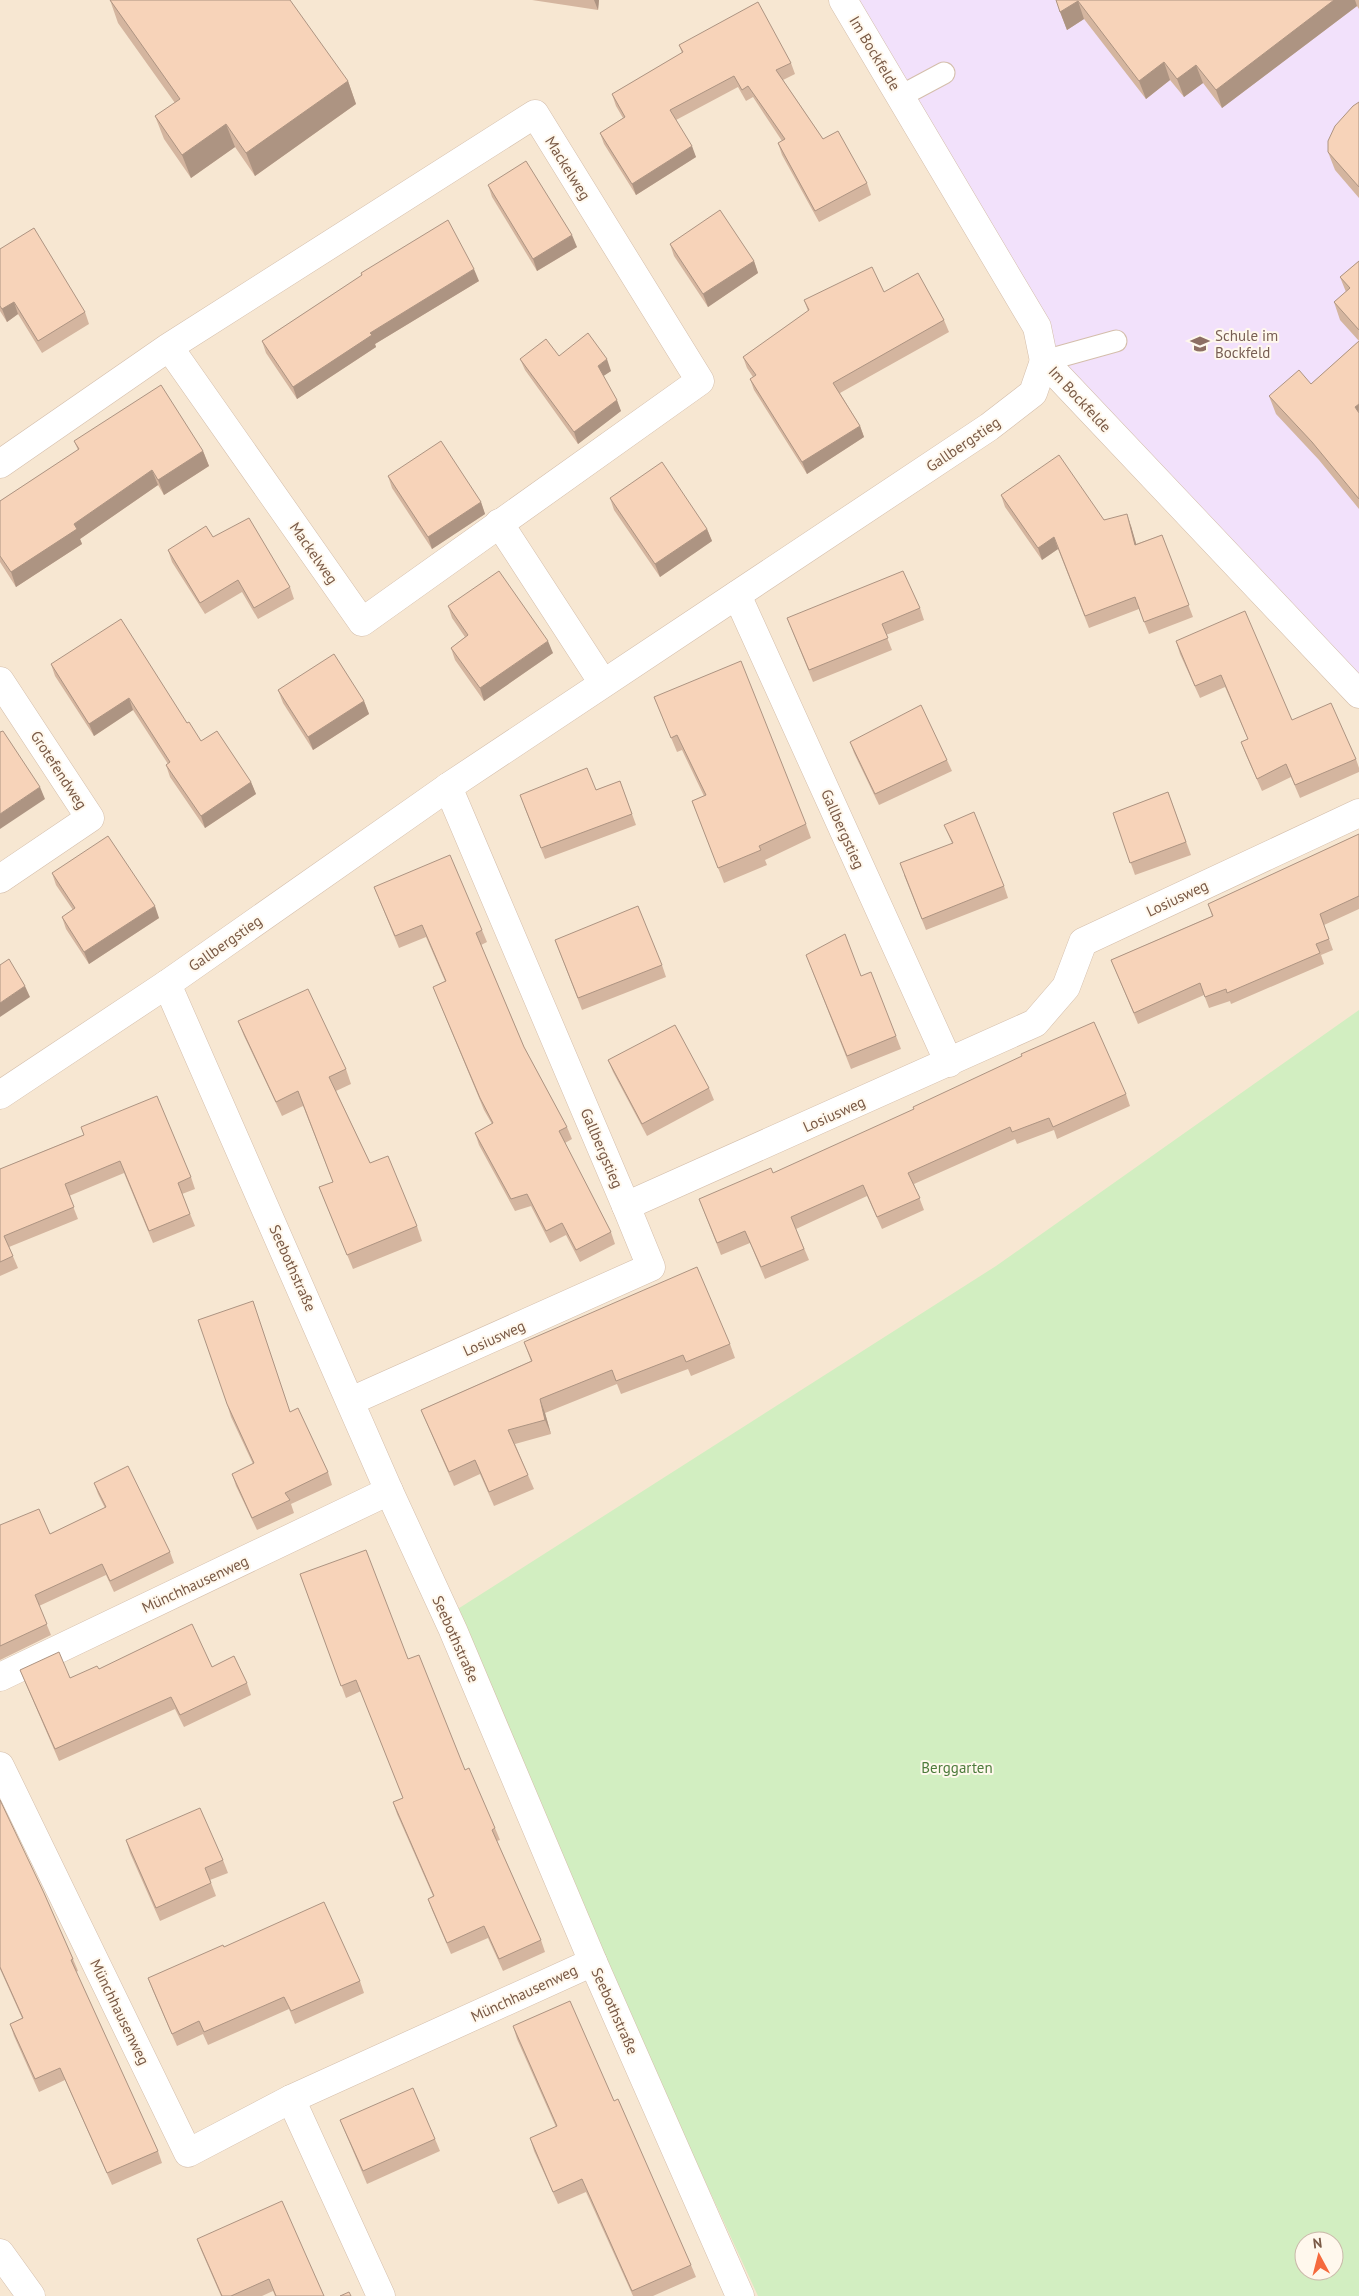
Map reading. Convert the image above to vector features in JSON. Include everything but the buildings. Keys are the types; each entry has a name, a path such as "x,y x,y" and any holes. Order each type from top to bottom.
{"street":[{"name":"Im Bockfelde","path":"843,0 1037,327 1044,361 1359,694"},
{"name":"Mackelweg","path":"0,464 58,426 169,347 535,114 700,381 362,622 169,347"},
{"name":"Gallbergstieg","path":"0,1095 166,984 448,787 989,427 1034,392 1044,361"},
{"path":"499,523 603,683"},
{"name":"Gallbergstieg","path":"737,595 949,1062"},
{"name":"Grotefendweg","path":"0,681 90,818 0,879"},
{"name":"Gallbergstieg","path":"448,787 626,1206"},
{"name":"Losiusweg","path":"352,1401 651,1267 626,1206 1035,1023 1066,988 1083,942 1359,813"},
{"name":"Seebothstraße","path":"166,984 352,1401 389,1491 453,1630 593,1962 740,2296"},
{"name":"Münchhausenweg","path":"0,1677 389,1491"},
{"name":"Münchhausenweg","path":"0,1766 188,2154 292,2099 593,1962"},
{"path":"292,2099 381,2296"},
{"path":"0,2253 31,2296"}],"lane":[{"path":"901,96 944,73"},
{"path":"1044,361 1116,341"}],"shaded area":[{"path":"0,0 843,0 1359,694 1359,2296 0,2296"},
{"name":"Schule im Bockfeld","path":"843,0 1359,0 1359,694 1044,361"}],"green space":[{"name":"Berggarten","path":"1359,1010 1359,2296 758,2296 602,1957 453,1612 996,1266"}],"place":[{"name":"Schule im Bockfeld","path":"1200,344"}]}
